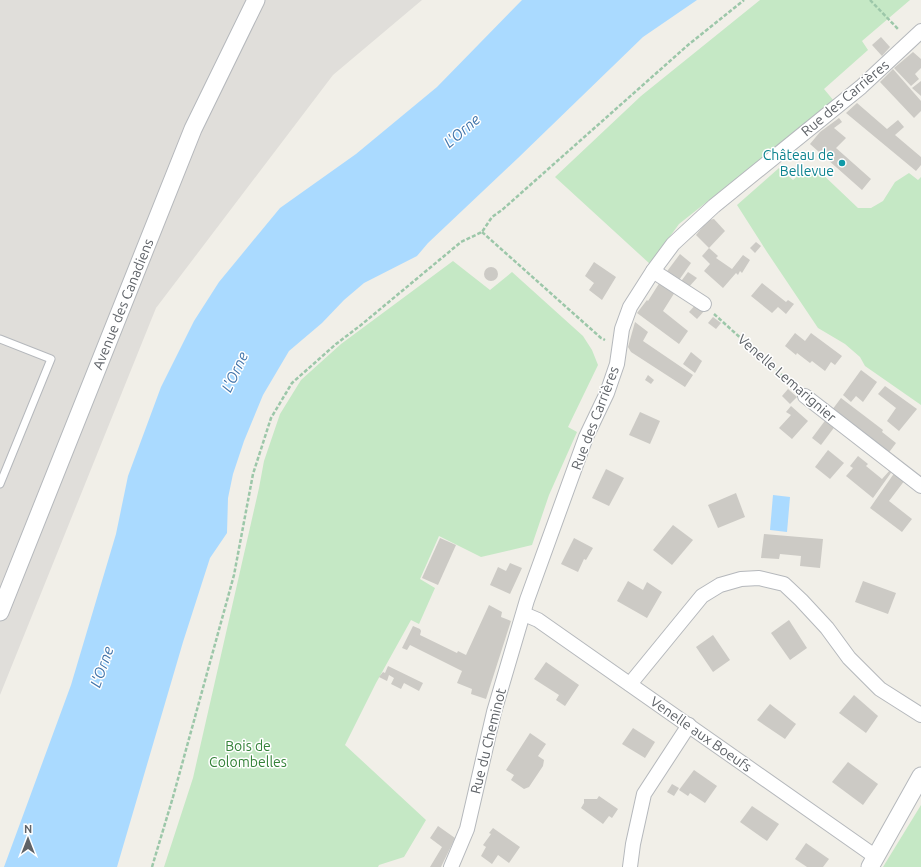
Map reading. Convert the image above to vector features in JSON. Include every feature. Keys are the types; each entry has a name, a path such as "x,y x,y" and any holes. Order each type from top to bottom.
{"street":[{"name":"Avenue des Canadiens","path":"0,612 192,129 256,0"},
{"name":"Rue des Carrières","path":"524,614 527,600 586,437 607,394 617,364 622,329 630,307 653,271 673,244 714,206 861,87 921,32"},
{"path":"653,271 704,304"},
{"name":"Venelle Lemarignier","path":"805,396 921,486"},
{"path":"630,684 702,596 720,585 741,580 759,578 784,584 801,600 850,658 880,689 921,715"},
{"name":"Venelle aux Boeufs","path":"524,614 538,620 689,725 873,862"},
{"name":"Rue du Cheminot","path":"451,867 467,829 494,712 524,614"},
{"path":"630,867 633,844 644,794 689,725"},
{"path":"873,862 921,776"}],"lane":[{"path":"0,338 52,359 0,484"}],"path":[{"path":"152,867 232,583 253,474 271,418 292,383 336,344 461,242 482,232 492,218 688,45 744,0"},
{"path":"870,0 909,42"},
{"path":"482,232 601,338 619,346"},
{"name":"Venelle Lemarignier","path":"704,304 805,396"}],"shaded area":[{"path":"0,0 422,0 333,75 156,308 0,695"}],"green space":[{"path":"760,0 910,0 862,41 868,50 824,89 834,101 679,224 650,264 555,177 641,96"},
{"path":"779,168 793,180 806,169 817,169 858,208 871,208 883,201 895,182 909,173 918,180 921,177 921,405 865,366 860,357 845,344 818,328 737,205"},
{"name":"Bois de Colombelles","path":"453,261 490,290 512,272 583,336 592,350 598,365 568,427 577,432 549,495 532,545 481,557 439,536 420,579 435,588 419,624 411,620 376,683 345,745 426,820 404,857 379,865 378,867 164,867 193,778 264,461 280,414 301,380 341,344"},
{"path":"921,805 921,867 883,867"}],"water":[{"name":"L'Orne","path":"522,0 697,0 643,37 428,243 417,256 364,283 344,300 322,323 289,351 263,395 244,441 233,474 228,498 227,533 210,558 183,642 117,867 4,867 71,685 116,534 128,476 161,387 194,321 219,282 280,208 356,154 437,87"},
{"path":"773,495 790,497 787,532 770,530"}],"building":[{"path":"881,37 890,47 882,56 872,45"},
{"path":"913,52 921,59 921,68 915,74 919,79 911,86 894,68"},
{"path":"893,69 921,101 921,111 914,118 880,82"},
{"path":"921,81 921,96 912,88"},
{"path":"857,103 887,129 898,120 904,127 895,135 921,157 921,165 916,171 846,113"},
{"path":"839,118 842,122 834,128 846,138 836,148 871,179 862,190 810,144 820,132"},
{"path":"714,219 725,231 709,248 696,235 708,220"},
{"path":"756,242 761,246 755,253 750,248"},
{"path":"709,248 718,256 716,258 732,269 743,255 750,260 742,273 740,271 738,275 736,273 723,288 704,271 710,264 702,256"},
{"path":"680,254 691,263 677,283 665,274"},
{"path":"594,262 616,277 602,300 589,290 594,283 585,276"},
{"path":"488,267 494,267 498,271 498,277 494,281 488,281 484,277 484,271"},
{"path":"688,272 697,278 687,289 679,284"},
{"path":"660,282 675,292 663,311 688,331 679,344 637,313 647,300 648,301"},
{"path":"762,283 786,302 788,300 794,304 786,314 778,307 772,313 751,296"},
{"path":"697,303 705,310 697,319 689,312"},
{"path":"713,317 721,323 716,329 708,323"},
{"path":"635,322 648,332 643,341 693,375 685,387 631,352 628,347"},
{"path":"795,333 805,341 811,333 842,356 835,365 831,362 825,371 812,361 810,363 797,353 796,355 785,346"},
{"path":"691,352 702,361 695,373 683,364"},
{"path":"861,370 877,382 863,402 856,396 851,402 843,395"},
{"path":"648,375 654,380 651,384 645,380"},
{"path":"885,386 917,409 899,431 887,421 896,408 878,394"},
{"path":"788,389 797,397 790,404 782,396"},
{"path":"841,398 883,430 882,432 896,443 887,455 832,410"},
{"path":"791,406 808,421 792,439 779,428 791,415 786,412"},
{"path":"640,412 660,421 650,444 629,435"},
{"path":"827,418 836,425 821,445 812,438"},
{"path":"828,450 844,463 830,479 815,467"},
{"path":"858,456 868,464 866,466 882,479 891,469 893,470 873,498 846,476 853,468 850,466"},
{"path":"606,469 624,478 609,506 592,498"},
{"path":"895,472 905,480 889,501 912,519 902,532 870,508"},
{"path":"736,493 745,517 718,528 708,505"},
{"path":"673,525 693,540 672,565 653,550"},
{"path":"764,534 823,539 820,568 800,566 801,556 780,554 779,559 761,558"},
{"path":"440,538 456,545 438,585 422,578"},
{"path":"574,538 593,548 586,560 584,559 578,572 561,564"},
{"path":"510,563 522,568 510,594 490,585 498,567 506,571"},
{"path":"628,581 643,590 647,582 662,592 647,618 617,601"},
{"path":"863,581 896,593 888,614 855,602"},
{"path":"489,605 502,612 501,617 511,621 486,699 471,694 472,689 457,683 462,671 410,645 407,650 402,648 413,626 420,629 420,635 457,653 458,651 466,655"},
{"path":"789,620 807,648 790,660 771,633"},
{"path":"713,635 730,660 713,672 696,647"},
{"path":"546,662 579,685 565,706 556,700 559,695 534,679"},
{"path":"388,666 423,683 419,691 404,683 401,689 391,684 394,678 389,675 387,681 379,677 383,672 385,673"},
{"path":"854,695 878,716 866,733 839,713"},
{"path":"770,704 796,724 785,739 757,720"},
{"path":"633,728 655,742 645,758 622,744"},
{"path":"530,733 546,744 538,756 544,760 543,766 529,787 524,789 511,780 514,775 506,770"},
{"path":"848,762 878,784 863,805 832,782"},
{"path":"694,770 717,786 705,803 690,793 688,796 679,790"},
{"path":"672,784 679,788 674,796 667,792"},
{"path":"599,796 618,809 612,818 609,816 603,824 581,808 584,803 584,799 597,799"},
{"path":"752,806 779,824 767,841 740,822"},
{"path":"438,826 455,838 441,867 430,867 442,847 430,838"},
{"path":"493,828 520,847 509,863 498,855 492,864 481,856 486,847 483,845 491,834 489,833"},
{"path":"806,843 829,859 823,867 807,867 795,859"}],"place":[{"name":"Château de Bellevue","path":"842,163"}]}
